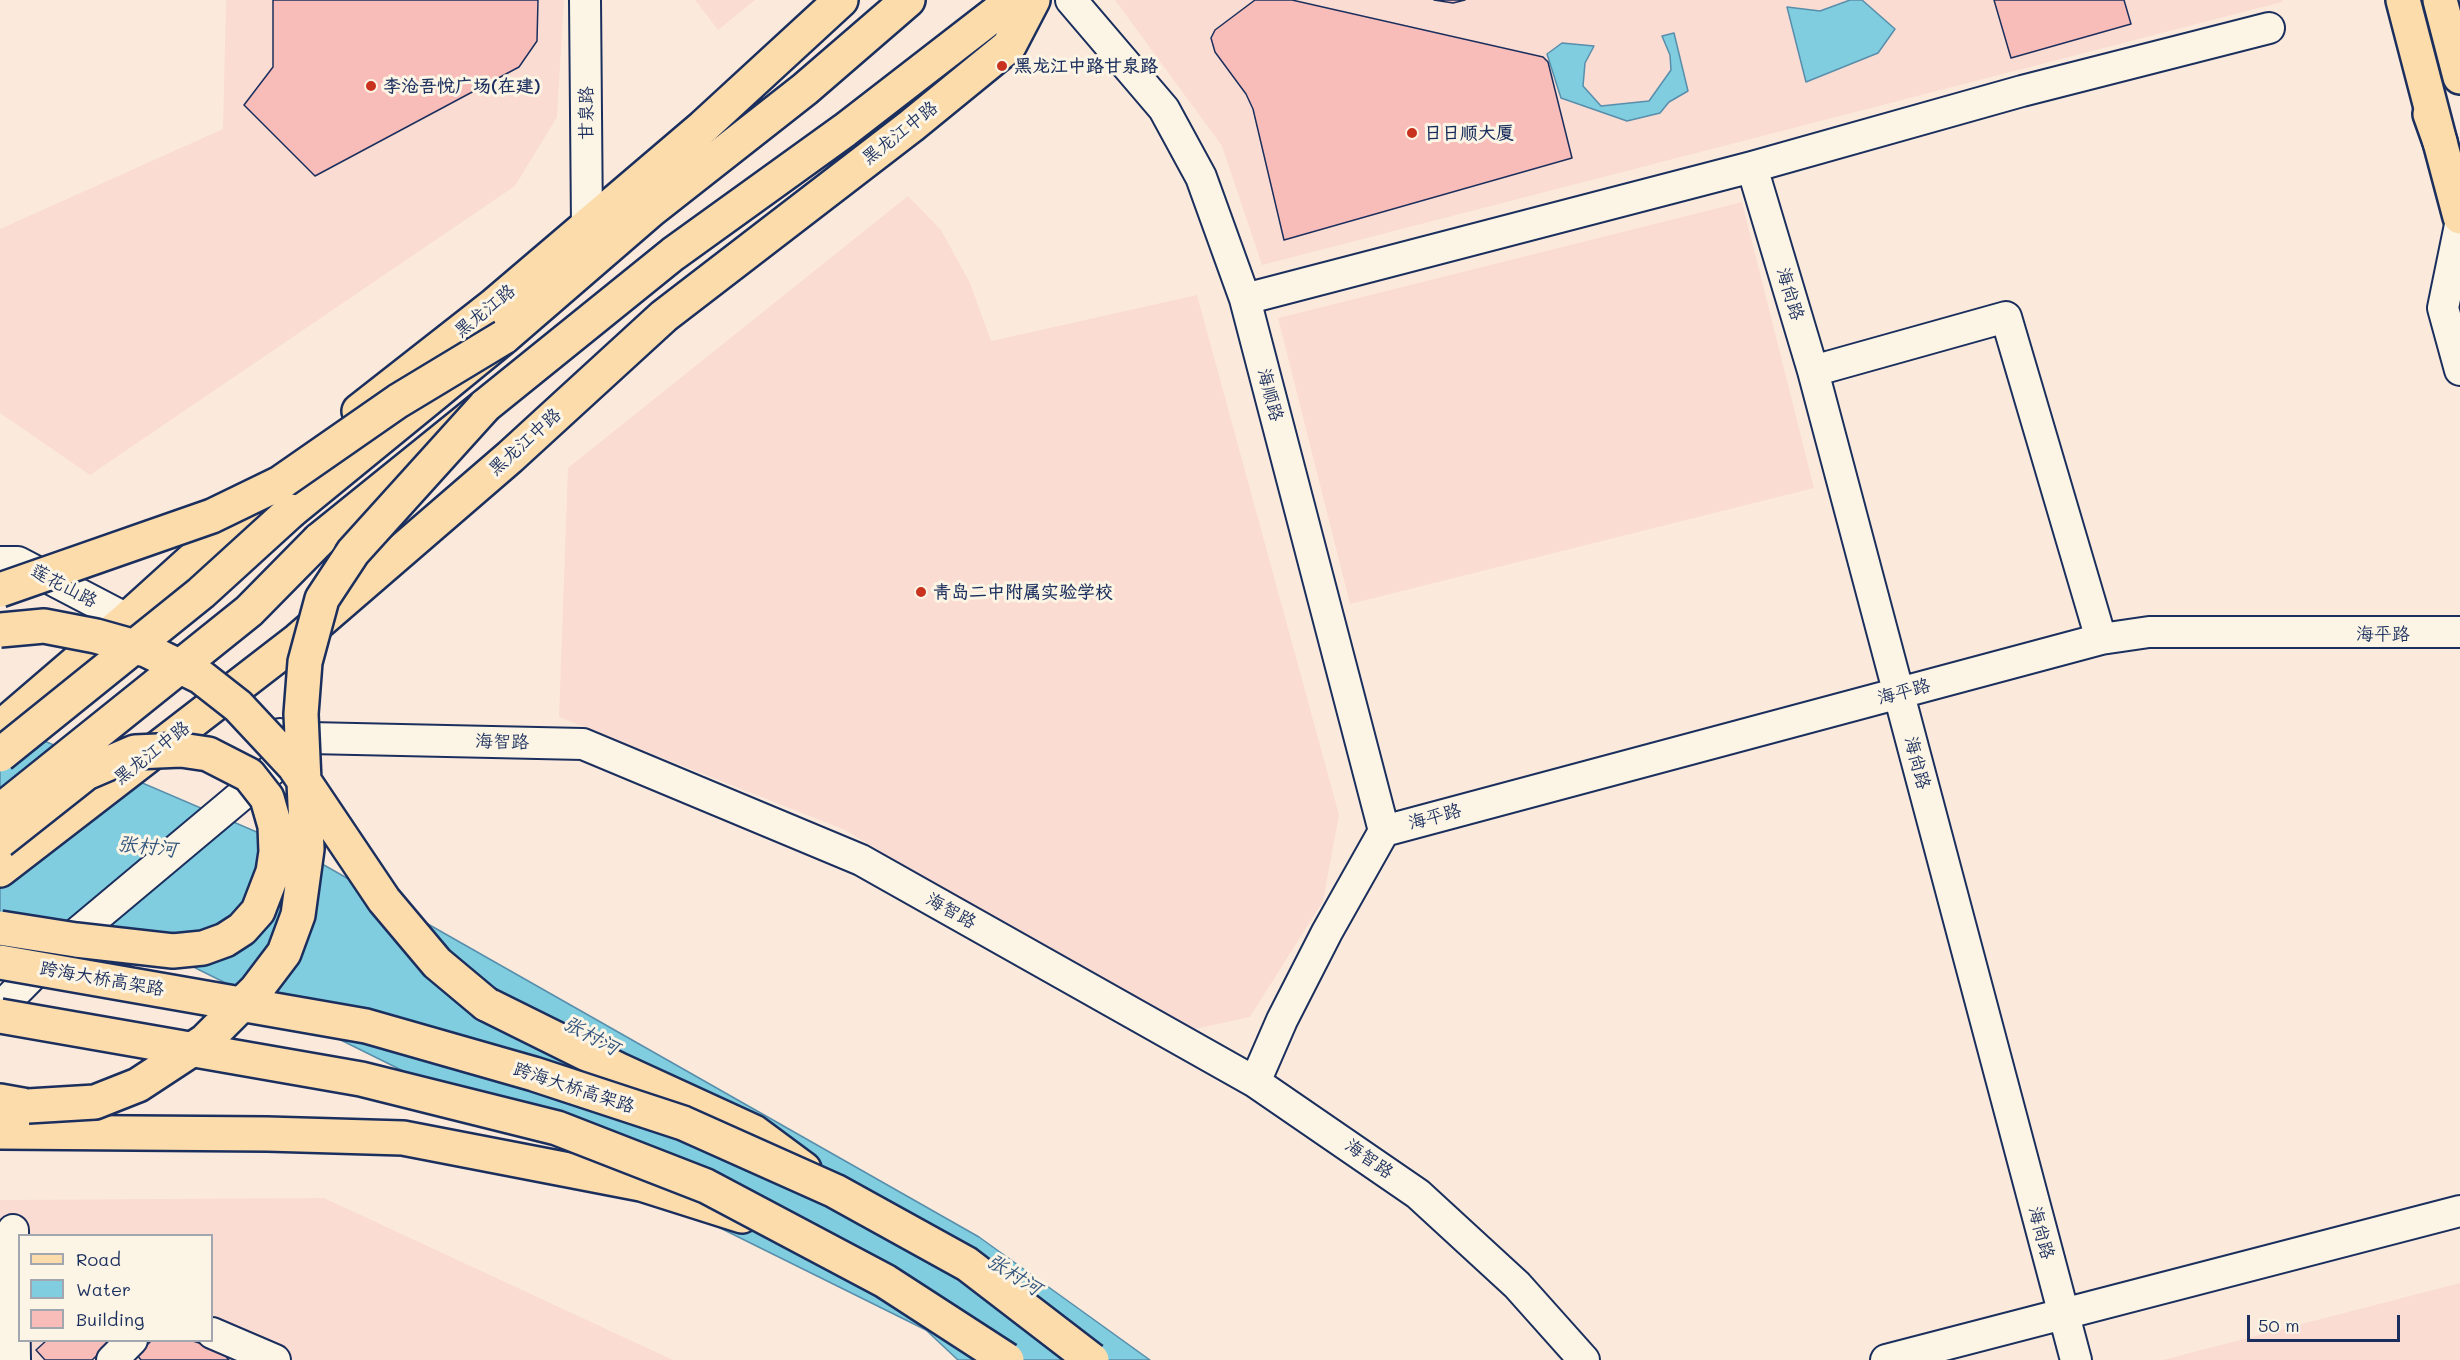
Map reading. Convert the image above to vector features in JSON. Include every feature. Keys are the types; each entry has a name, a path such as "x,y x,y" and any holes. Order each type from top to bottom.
{"main road":[{"name":"黑龙江路","path":"127,619 332,433 493,306 711,120 841,0"},
{"path":"0,755 201,593 291,511 504,337 651,210 805,89 908,0"},
{"name":"黑龙江中路","path":"0,811 249,611 319,540 673,254 845,130 1013,0"},
{"name":"黑龙江中路","path":"0,870 298,640 510,457 664,316 911,126 1009,46 1034,0"},
{"path":"2387,0 2440,142"},
{"path":"2403,0 2460,217"},
{"path":"2440,0 2460,77"},
{"path":"0,590 212,516 280,483 398,401 504,337"},
{"path":"0,1101 28,1106 95,1102 138,1085 205,1041 256,990 284,953 298,915 307,849 301,714 305,662 322,599 353,552 485,406"},
{"path":"7,723 127,619"},
{"path":"0,630 44,626 96,636 147,650 201,677 238,706 294,766 384,900 437,963 486,1004 619,1070 754,1132 835,1191"},
{"path":"0,841 86,773 135,752 181,750 208,754 249,775 267,798 275,826 276,852 273,872 258,912 242,929 225,940 203,948 173,951 76,940 0,928"},
{"name":"跨海大桥高架路","path":"0,962 366,1026 534,1074 683,1123 835,1191 967,1264 1092,1360"},
{"path":"0,1016 361,1078 557,1128 706,1186 885,1281 1007,1360"},
{"path":"0,1132 267,1134 403,1138 641,1184 708,1204 816,1244"},
{"path":"967,1264 1110,1360"}],"street":[{"name":"甘泉路","path":"585,0 587,226"},
{"name":"海顺路","path":"1071,0 1164,109 1202,177 1245,299 1378,842"},
{"path":"1245,299 1752,167 2022,91 2269,28"},
{"name":"海尚路","path":"1752,167 1813,371 2076,1360"},
{"path":"2460,225 2443,308 2460,370"},
{"path":"1813,371 2006,317 2101,639"},
{"name":"莲花山路","path":"0,562 18,562 127,619 212,707"},
{"name":"海平路","path":"1378,842 1901,702 2101,639 2149,632 2460,632"},
{"name":"海平路","path":"1901,702 2105,657 2151,650 2460,652"},
{"name":"海智路","path":"212,707 285,736 583,744 861,860 1255,1082 1418,1194 1517,1285 1584,1360"},
{"path":"0,1008 58,949 310,738"},
{"path":"1255,1082 1282,1020 1327,932 1378,842"},
{"path":"1886,1360 2460,1211"},
{"path":"12,1230 15,1360"},
{"path":"213,1333 275,1360"},
{"path":"112,1360 131,1342"}],"shaded area":[{"path":"226,0 564,0 557,117 515,186 90,475 0,413 0,229 223,129"},
{"path":"695,0 755,0 718,30"},
{"path":"1115,0 2282,0 2282,2 1262,265 1222,146"},
{"name":"青岛二中附属实验学校","path":"908,196 941,230 970,283 991,341 1197,295 1339,815 1323,901 1250,1017 1181,1032 845,830 559,717 568,468"},
{"path":"1742,202 1814,488 1350,604 1278,318"},
{"path":"324,1198 673,1360 0,1360 0,1200"},
{"path":"2460,1283 2460,1360 2163,1360"}],"water":[{"path":"1850,0 1862,0 1895,29 1878,53 1806,82 1787,7 1820,11"},
{"path":"1674,33 1688,91 1669,102 1660,113 1627,121 1561,98 1547,54 1562,43 1594,46 1585,63 1583,86 1601,106 1649,101 1671,70 1670,55 1662,36"},
{"name":"张村河","path":"0,722 294,848 979,1237 1150,1360 958,1360 926,1330 147,944 0,919"}],"building":[{"name":"李沧吾悦广场(在建)","path":"273,0 538,0 537,41 519,67 315,176 244,105 273,67"},
{"name":"日日顺大厦","path":"1255,0 1292,0 1543,57 1548,62 1572,158 1284,240 1253,109 1246,94 1215,52 1211,38 1215,30"},
{"path":"1434,0 1465,0 1453,3"},
{"path":"1994,0 2124,0 2131,24 2011,58"},
{"path":"45,1342 112,1342 92,1360 45,1360 36,1350"},
{"path":"150,1342 196,1342 220,1350 229,1360 141,1360 137,1355"}],"place":[{"name":"黑龙江中路甘泉路","path":"1002,66"},
{"name":"李沧吾悦广场(在建)","path":"371,86"},
{"name":"日日顺大厦","path":"1412,133"},
{"name":"青岛二中附属实验学校","path":"921,592"}]}
